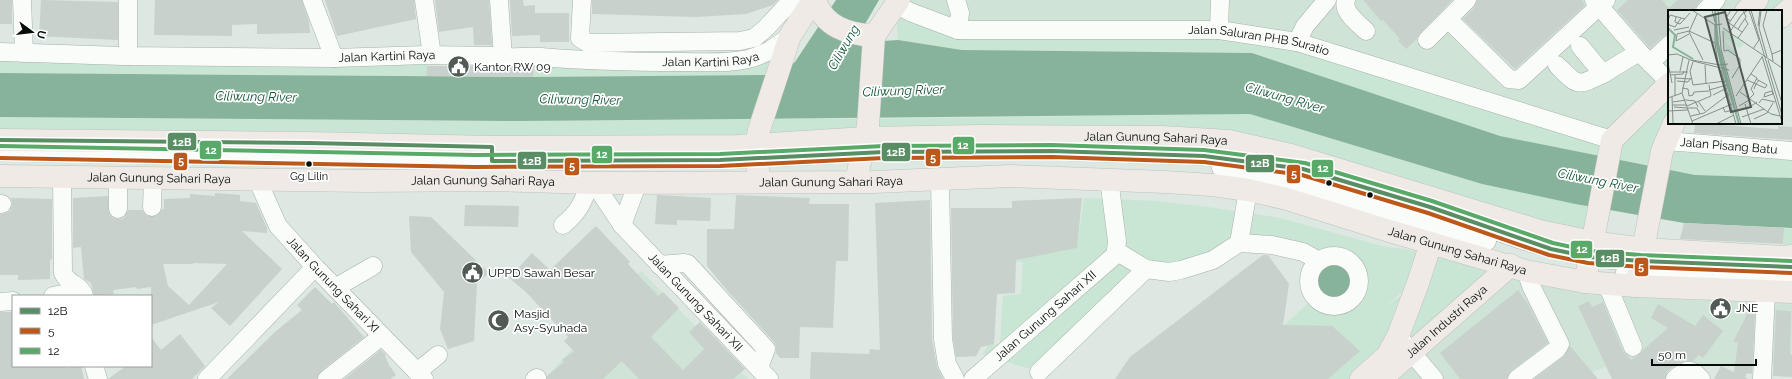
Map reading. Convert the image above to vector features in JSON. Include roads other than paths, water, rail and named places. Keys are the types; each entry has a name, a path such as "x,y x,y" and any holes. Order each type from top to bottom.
{"main road":[{"path":"1747,10 1757,0"},
{"path":"758,156 781,61 790,36 817,5 839,28 880,23 863,152"},
{"path":"1588,262 1611,142 1668,84"},
{"name":"Jalan Gunung Sahari Raya","path":"0,176 257,179 492,165 863,152 980,136 1162,137 1229,141 1298,157 1540,231 1588,262 1607,284 1641,260 1766,291 1792,292"},
{"name":"Jalan Gunung Sahari Raya","path":"0,140 317,143 492,165 592,183 638,182 758,156 863,152 940,180 1010,176 1109,179 1212,185 1248,190 1287,199 1432,244 1518,268 1588,262 1792,256"},
{"path":"1641,260 1667,141"},
{"name":"Jalan Industri Raya","path":"1361,379 1387,356 1398,336 1432,244"},
{"name":"Jalan Industri Raya","path":"1381,379 1412,352 1518,268"}],"street":[{"path":"22,0 24,53"},
{"path":"128,0 128,56"},
{"path":"312,0 334,58"},
{"path":"424,0 432,55"},
{"path":"499,0 503,58"},
{"path":"573,60 575,0"},
{"path":"582,0 580,38 588,42 740,41 754,38 765,29 792,0"},
{"path":"956,0 960,13 958,30"},
{"path":"1220,0 1220,30"},
{"path":"1298,42 1305,26 1327,0"},
{"path":"1346,0 1345,3 1347,12 1366,31"},
{"path":"1427,40 1467,0"},
{"path":"1706,10 1716,0"},
{"path":"1448,19 1509,79 1513,80 1522,78 1600,2 1645,58 1668,82"},
{"name":"Jalan Saluran PHB Suratio","path":"880,23 910,12 958,30 1220,30 1298,42 1611,142"},
{"name":"Jalan Kartini Raya","path":"0,52 128,56 334,58 432,55 492,56 503,58 534,57 624,62 737,61 748,59 769,51 790,36"},
{"path":"683,41 683,62"},
{"path":"624,42 624,62"},
{"path":"1580,46 1603,74"},
{"path":"1557,65 1574,82 1580,83 1645,58 1668,46"},
{"name":"Jalan Pisang Batu","path":"1667,141 1745,149 1792,151"},
{"path":"0,152 492,165"},
{"path":"863,152 1199,165 1239,172 1293,185 1513,249 1588,262"},
{"path":"0,163 492,165"},
{"path":"62,177 62,265 66,280 82,292"},
{"path":"118,178 118,209"},
{"path":"152,207 153,178"},
{"name":"Jalan Gunung Sahari XI","path":"257,179 278,226 315,267 382,336 416,375"},
{"path":"1109,179 1117,241 1116,251 1146,269 1169,272 1181,270 1212,260 1239,244 1272,245 1303,252 1319,261"},
{"path":"940,180 943,339 947,364 950,374 955,379"},
{"path":"622,225 638,182"},
{"path":"563,225 574,216 580,208 592,183"},
{"name":"Jalan Gunung Sahari XII","path":"592,183 622,225 764,374"},
{"path":"1239,244 1248,190"},
{"name":"Jalan Gunung Sahari XII","path":"973,379 1114,256 1116,251"},
{"path":"1641,260 1792,267"},
{"path":"1641,260 1792,280"},
{"path":"335,288 373,266"},
{"path":"207,379 218,370 315,267"},
{"path":"1517,379 1556,349 1560,344 1532,288 1518,268"},
{"path":"1039,372 1146,269"},
{"path":"1607,284 1633,347"},
{"path":"1762,379 1766,291"},
{"path":"58,295 72,292 82,292"},
{"path":"0,302 12,301"},
{"path":"327,379 382,336"},
{"path":"1398,336 1434,379"},
{"path":"416,375 438,355"},
{"path":"94,367 98,379"},
{"path":"1675,379 1682,373 1691,371 1701,379"}],"water":[{"path":"836,0 879,0 854,43 898,40 962,50 1252,53 1500,136 1695,175 1792,178 1792,228 1684,223 1575,204 1482,184 1250,114 520,121 0,117 0,73 532,77 777,75 795,62"},
{"path":"1334,256 1343,258 1354,267 1359,281 1357,290 1348,301 1334,306 1325,304 1314,295 1309,281 1311,272 1320,261"}],"place":[{"name":"Kantor RW 09","path":"459,67"},
{"name":"Gg Lilin","path":"309,164"},
{"name":"UPPD Sawah Besar","path":"472,273"},
{"name":"JNE","path":"1721,308"},
{"name":"Masjid Asy-Syuhada","path":"498,321"}],"water label":[{"name":"Ciliwung","path":"843,47"},
{"name":"Ciliwung River","path":"903,90"},
{"name":"Ciliwung River","path":"256,96"},
{"name":"Ciliwung River","path":"1285,97"},
{"name":"Ciliwung River","path":"580,99"},
{"name":"Ciliwung River","path":"1598,180"}]}
